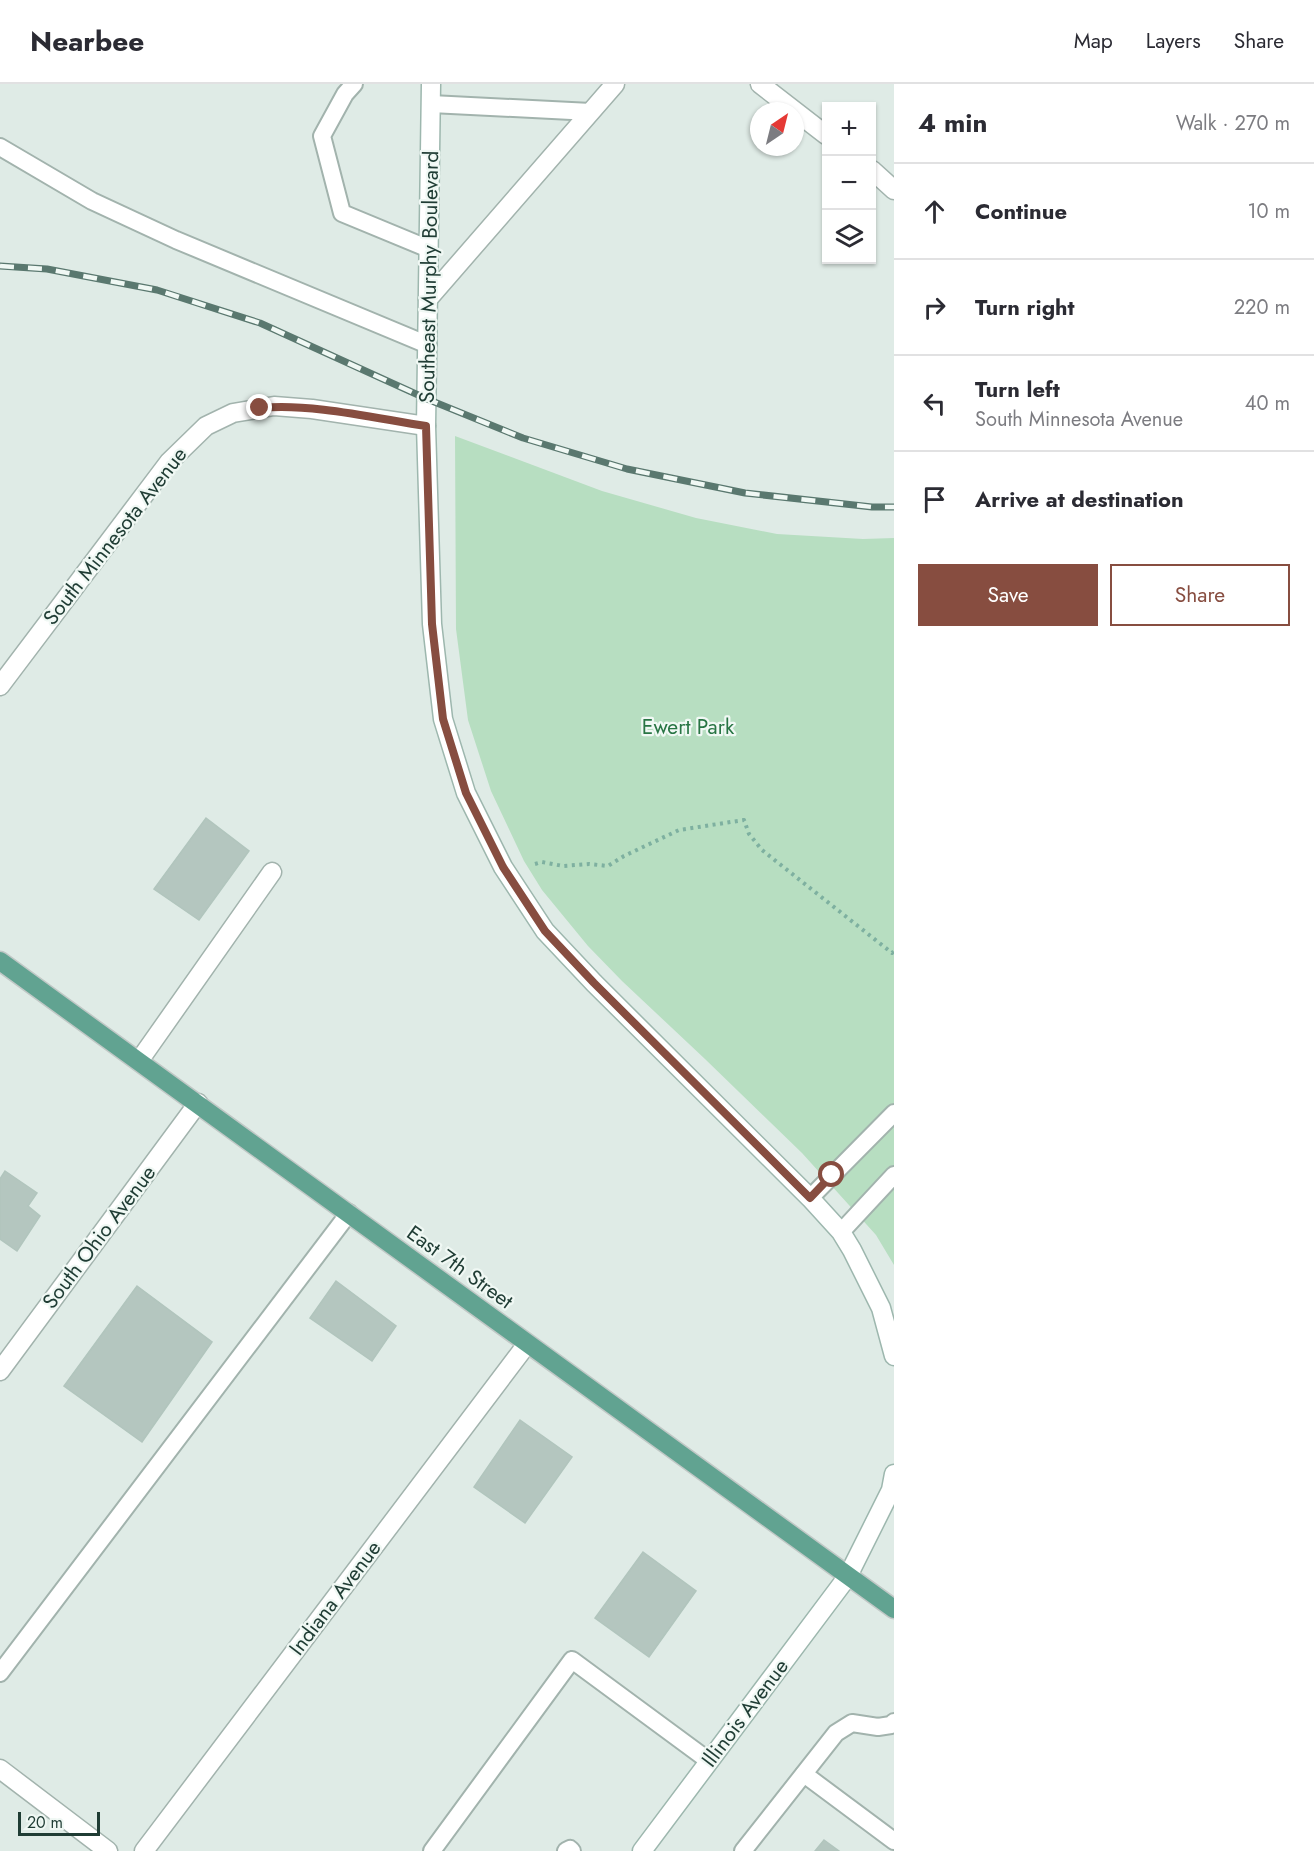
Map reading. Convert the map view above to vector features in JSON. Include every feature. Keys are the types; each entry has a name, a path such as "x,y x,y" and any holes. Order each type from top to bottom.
{"main road":[{"name":"East 7th Street","path":"0,961 894,1609"}],"street":[{"name":"Southeast Murphy Boulevard","path":"431,84 426,426 432,624 443,719 466,793 503,867 545,931 841,1232 881,1308 894,1356"},
{"path":"428,299 615,84"},
{"path":"760,84 822,132"},
{"path":"876,174 894,190"},
{"name":"South Minnesota Avenue","path":"0,686 169,462 206,426 232,413 274,406 312,409 426,426"},
{"path":"139,1061 272,872"},
{"name":"South Ohio Avenue","path":"0,1371 198,1103"},
{"name":"Indiana Avenue","path":"144,1851 527,1344"},
{"path":"848,1576 891,1490 894,1474"},
{"name":"Illinois Avenue","path":"642,1851 848,1576"},
{"path":"0,1769 108,1851"}],"lane":[{"path":"354,84 345,94 322,136 342,213 429,249"},
{"path":"431,104 591,112"},
{"path":"0,147 102,206 176,240 428,345"},
{"path":"810,1198 894,1113"},
{"path":"841,1232 894,1175"},
{"path":"0,1673 349,1214"},
{"path":"432,1851 572,1660 709,1761"},
{"path":"743,1851 836,1733 852,1724 893,1725"},
{"path":"804,1774 894,1841"},
{"path":"566,1851 570,1849 572,1851"}],"path":[{"path":"535,864 542,862 563,866 589,864 608,866 679,830 744,819 749,834 762,850 892,953 894,951"}],"green space":[{"name":"Ewert Park","path":"455,436 602,491 696,518 777,534 863,539 894,538 894,1265 876,1235 802,1153 588,946 542,890 524,861 491,791 468,720 456,629"}],"building":[{"path":"206,818 249,851 199,920 154,889"},
{"path":"5,1171 37,1193 28,1206 40,1216 17,1251 0,1239 0,1179"},
{"path":"336,1281 396,1326 372,1361 310,1318"},
{"path":"137,1286 212,1342 142,1442 64,1386"},
{"path":"520,1420 572,1457 525,1523 474,1487"},
{"path":"643,1552 696,1591 649,1657 595,1618"},
{"path":"824,1840 839,1851 815,1851"}],"railway":[{"path":"0,266 47,269 157,290 260,323 427,399 523,438 627,469 745,493 872,507 894,507"}],"route":[{"path":"260,408 274,406 312,409 426,426 432,624 443,719 466,793 503,867 545,931 594,983 810,1198 832,1175"}]}
